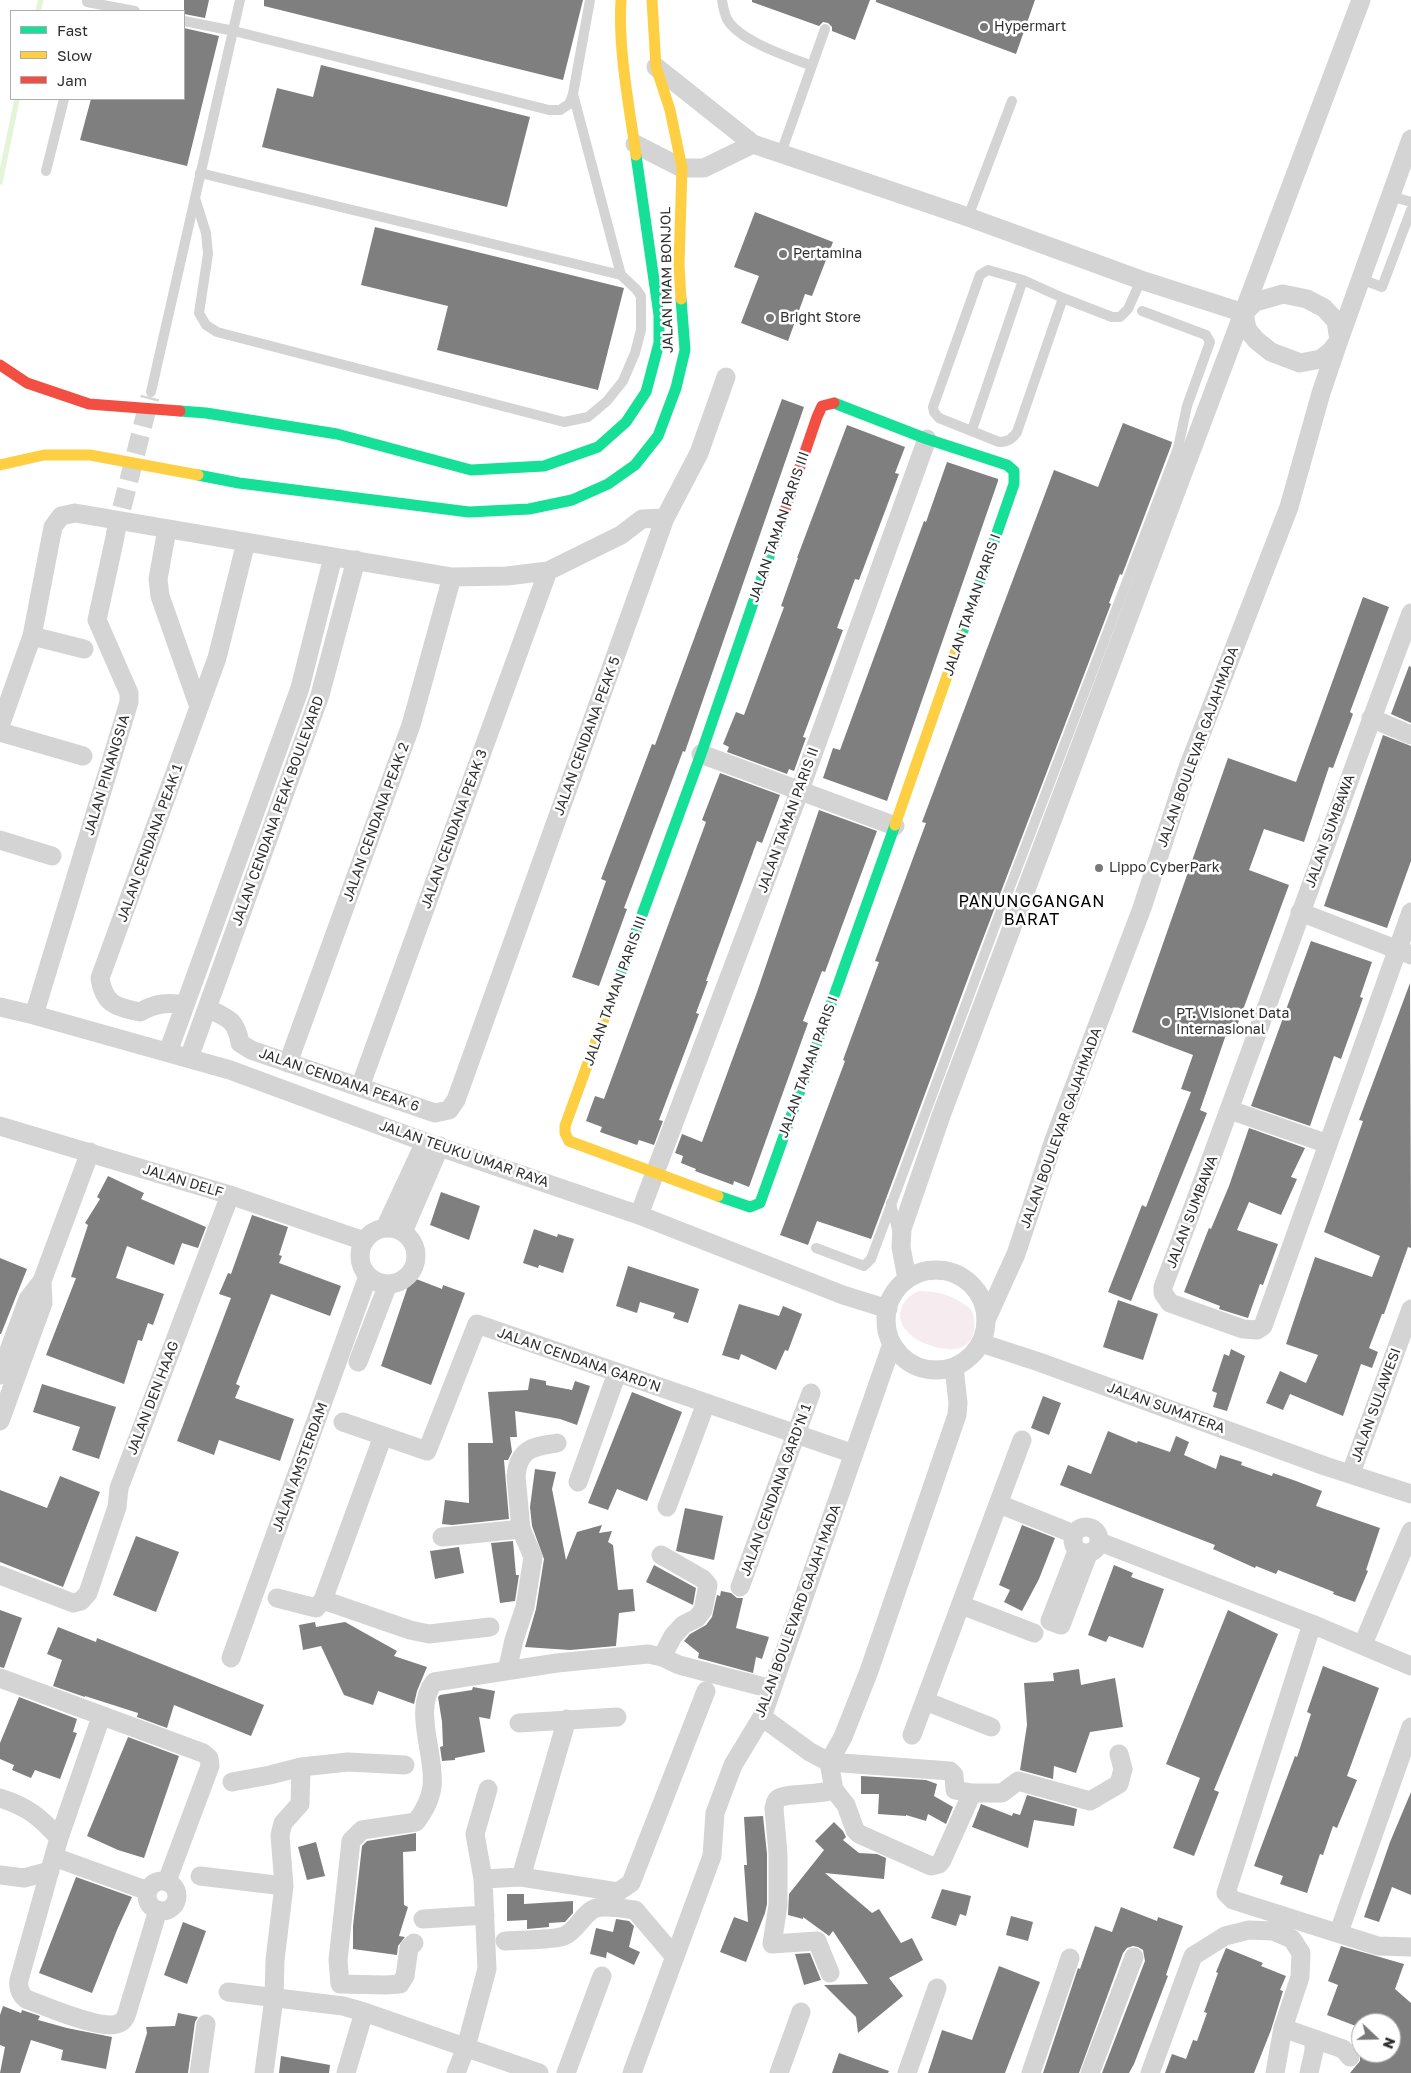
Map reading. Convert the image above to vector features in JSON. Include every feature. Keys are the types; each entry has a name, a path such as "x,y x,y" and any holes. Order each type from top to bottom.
{"main road":[{"name":"JALAN IMAM BONJOL","path":"0,365 27,383 90,404 206,413 337,434 471,470 544,466 598,447 626,422 646,392 659,343 659,316 621,34 621,0"},
{"name":"JALAN IMAM BONJOL","path":"0,465 44,455 90,455 239,483 469,512 528,509 572,500 608,484 635,465 658,436 676,388 685,350 679,265 682,168 670,110 656,67 652,0"},
{"name":"JALAN TAMAN PARIS III","path":"654,1174 569,1141 565,1133 565,1126 701,754 822,406 834,404 927,439"},
{"name":"JALAN TAMAN PARIS I","path":"654,1174 748,1207 757,1205 760,1202 895,826 1014,484 1014,472 1007,465 927,439"}],"street":[{"path":"907,1279 901,1247 902,1229 942,1113 1361,0"},
{"path":"656,67 753,144 968,217 1141,280 1244,313"},
{"name":"JALAN BOULEVAR GAJAHMADA","path":"986,1320 1016,1254 1056,1137 1142,908 1187,770 1289,507 1320,393 1411,140"},
{"path":"635,144 682,168 704,168 753,144"},
{"path":"1282,294 1307,299 1324,308 1336,321 1339,340 1331,351 1321,358 1300,363 1271,352 1256,340 1247,330 1244,313 1255,302 1282,294"},
{"name":"JALAN CENDANA PEAK 5","path":"456,1100 665,518 699,453 726,377"},
{"name":"JALAN TAMAN PARIS II","path":"642,1208 800,790 927,439"},
{"path":"0,726 32,636 53,527 61,516 75,513 452,577 507,576 548,571 621,535 642,519 665,518"},
{"path":"167,529 158,579 160,596 199,707"},
{"name":"JALAN PINANGSIA","path":"34,1015 129,702 129,693 97,620 115,537"},
{"name":"JALAN CENDANA PEAK 1","path":"185,1005 168,1002 151,1006 140,1012 115,1006 102,992 100,978 217,658 246,542"},
{"name":"JALAN CENDANA PEAK BOULEVARD","path":"168,1052 300,688 333,557"},
{"name":"JALAN CENDANA PEAK BOULEVARD","path":"190,1058 320,695 356,560"},
{"name":"JALAN CENDANA PEAK 3","path":"360,1087 548,571"},
{"name":"JALAN CENDANA PEAK 2","path":"288,1063 411,725 452,577"},
{"name":"JALAN SUMBAWA","path":"1411,613 1300,912 1230,1110 1163,1287 1163,1293 1166,1298 1178,1307 1243,1329 1257,1330 1263,1326 1328,1144 1404,953 1411,912"},
{"path":"32,636 84,648"},
{"path":"1372,718 1411,735"},
{"path":"0,732 83,756"},
{"path":"282,738 303,744"},
{"path":"701,754 895,826"},
{"path":"250,826 270,834"},
{"path":"0,840 52,856"},
{"path":"1300,912 1404,953"},
{"name":"JALAN TEUKU UMAR RAYA","path":"0,1007 230,1070 432,1144 642,1208 844,1295 888,1309"},
{"name":"JALAN CENDANA PEAK 6","path":"207,1008 228,1018 238,1028 240,1043 251,1050 435,1113 449,1110 456,1100"},
{"path":"1230,1110 1328,1144"},
{"name":"JALAN DELF","path":"0,1126 230,1195 364,1241"},
{"path":"385,1228 432,1144"},
{"path":"403,1232 432,1144"},
{"path":"0,1374 28,1299 42,1281 90,1152"},
{"name":"JALAN DEN HAAG","path":"0,1575 73,1603 81,1601 88,1593 117,1508 118,1488 230,1195"},
{"path":"385,1228 403,1232 410,1238 416,1255 415,1264 405,1279 388,1284 374,1281 368,1276 360,1259 364,1241 370,1235 385,1228"},
{"path":"930,1271 954,1273 974,1287 985,1308 985,1332 981,1343 965,1362 954,1367 931,1370 919,1368 904,1358 892,1344 886,1321 888,1309 892,1298 907,1279 930,1271"},
{"name":"JALAN AMSTERDAM","path":"232,1658 368,1276"},
{"path":"0,1421 43,1303 42,1281"},
{"path":"358,1362 388,1284"},
{"name":"JALAN SULAWESI","path":"1351,1473 1411,1309"},
{"name":"JALAN CENDANA GARD'N","path":"343,1422 427,1451 477,1324 854,1454"},
{"name":"JALAN SUMATERA","path":"981,1343 1039,1362 1325,1466 1411,1494"},
{"name":"JALAN BOULEVARD GAJAH MADA","path":"632,2073 712,1856 715,1813 734,1766 762,1717 892,1344"},
{"path":"954,1367 958,1402 957,1415 869,1672 843,1737 829,1762 834,1790 846,1805 855,1830 931,1866 939,1864 942,1860 972,1792"},
{"path":"578,1482 617,1373"},
{"name":"JALAN CENDANA GARD'N 1","path":"740,1587 811,1393"},
{"path":"667,1507 706,1403"},
{"path":"277,1598 316,1608 323,1600 383,1436"},
{"path":"912,1735 1022,1440"},
{"path":"507,1671 514,1640 525,1607 533,1557 521,1529 517,1469 523,1454 528,1448 557,1443"},
{"path":"999,1504 1085,1545 1312,1624 1363,1644 1411,1666"},
{"path":"442,1537 521,1529"},
{"path":"1363,1644 1411,1530"},
{"path":"661,1555 704,1579 708,1585 703,1610 697,1618 683,1625 673,1636 662,1658"},
{"path":"323,1600 410,1630 429,1634 490,1627"},
{"path":"961,1605 1034,1633"},
{"path":"1312,1624 1226,1893 1233,1900 1339,1932 1378,1946 1411,1946"},
{"path":"414,1943 409,1948 405,1976 400,1984 386,1986 340,1984 338,1960 351,1841 362,1830 416,1822 426,1808 432,1786 425,1710 428,1689 434,1682 648,1654 679,1665 772,1689"},
{"path":"0,1678 101,1717 203,1753 209,1758 210,1766 167,1881"},
{"path":"483,1879 521,1877 618,1892 631,1883 706,1691"},
{"path":"925,1701 991,1727"},
{"path":"101,1717 59,1838 18,1986 24,1998 94,2023 114,2025 124,2020 158,1910"},
{"path":"519,1723 618,1717"},
{"path":"762,1717 810,1752 829,1762 950,1771 954,1775 955,1790 972,1792 1002,1793 1018,1781 1090,1801 1119,1784 1123,1769 1119,1754"},
{"path":"521,1877 567,1720"},
{"path":"1339,1932 1411,1727"},
{"path":"232,1782 300,1767 348,1762 406,1765"},
{"path":"264,2073 274,1998 275,1960 284,1886 280,1835 283,1824 300,1804 300,1767"},
{"path":"456,2073 466,2047 487,1969 483,1879 474,1834 488,1789"},
{"path":"830,1973 817,1941 772,1944 778,1905 778,1854 774,1808 775,1802 781,1797 818,1794 834,1790"},
{"path":"0,1798 21,1805 41,1818 59,1838"},
{"path":"0,1875 24,1878 52,1864 148,1891"},
{"path":"200,1876 284,1886"},
{"path":"167,1881 175,1889 176,1900 169,1909 158,1910 149,1902 148,1891 156,1882 167,1881"},
{"path":"505,1941 564,1937 583,1920 590,1910 596,1908 635,1910 675,1956"},
{"path":"423,1919 485,1915"},
{"path":"1150,2073 1193,1956 1206,1946 1225,1936 1249,1930 1273,1931 1292,1939 1301,1953 1300,1977 1283,2028 1275,2073"},
{"path":"1090,2073 1134,1957"},
{"path":"1030,2073 1070,1958"},
{"path":"566,2073 602,1976"},
{"path":"907,2073 937,1988"},
{"path":"228,1992 343,2006 539,2073"},
{"path":"346,2073 364,2012"},
{"path":"779,2073 801,2012"},
{"path":"199,2073 206,2024"},
{"path":"1283,2028 1343,2049 1350,2056"},
{"path":"1309,2073 1314,2051 1314,2039"}],"lane":[{"path":"151,392 240,0"},
{"path":"185,21 234,31 549,110 560,110 569,104 574,94 590,0"},
{"path":"722,0 728,20 745,36 769,49 812,66"},
{"path":"87,4 128,10"},
{"path":"781,153 825,29"},
{"path":"574,94 621,275"},
{"path":"46,171 64,100"},
{"path":"968,217 1012,101"},
{"path":"195,198 206,233 208,254 199,314 206,325 217,332 564,422 588,417 607,401 623,381 635,352 641,330 641,296 621,275 200,173"},
{"path":"1390,196 1411,202"},
{"path":"1361,279 1382,287 1411,210"},
{"path":"1063,298 1018,432 1012,439 999,442 939,418 934,412 934,407 983,272 993,271 1024,280 1112,317 1120,317 1128,309 1141,280"},
{"path":"972,430 1024,280"},
{"path":"816,1248 864,1266 871,1259 1178,448 1187,406 1210,342 1206,335 1142,311"},
{"path":"1187,406 1198,394 1217,384"},
{"path":"891,1203 901,1247"}],"shaded area":[{"path":"919,1291 946,1295 971,1309 974,1327 971,1339 967,1344 955,1349 938,1348 919,1341 905,1329 901,1322 900,1313 902,1305 906,1299"}],"building":[{"path":"184,0 209,0 205,18 185,14"},
{"path":"264,0 583,0 563,80 264,6"},
{"path":"752,0 870,0 855,40 832,31 832,27 828,23 823,22 819,26 752,2"},
{"name":"Hypermart","path":"876,0 1035,0 1016,54 876,2"},
{"path":"185,28 219,36 187,166 80,140 91,100 185,100"},
{"path":"321,65 530,117 507,207 262,147 277,88 313,97"},
{"name":"Pertamina","path":"755,212 833,242 812,296 805,294 788,341 741,323 759,276 734,267"},
{"path":"375,227 624,288 598,390 437,350 448,306 361,285"},
{"path":"782,399 804,407 685,752 683,751 624,908 627,909 599,986 572,977 606,881 601,879 652,744 655,745"},
{"path":"1123,423 1172,442 1171,446 1122,575 1120,574 1109,603 1111,604 971,970 871,1239 817,1221 808,1245 780,1235 845,1061 843,1060 879,962 875,961 926,823 922,822 1054,470 1098,487"},
{"path":"847,425 905,447 895,473 899,474 859,580 855,579 837,628 843,630 803,737 806,738 794,771 789,769 787,774 727,752 729,747 723,744 736,712 744,715 784,607 781,606 797,558"},
{"path":"947,462 998,479 998,481 887,801 823,778 833,748 840,750"},
{"path":"1363,597 1389,607 1350,712 1353,714 1333,768 1329,767 1304,842 1264,829 1249,870 1289,885 1237,1026 1230,1023 1200,1110 1207,1113 1131,1301 1108,1292 1142,1205 1146,1207 1191,1092 1181,1089 1193,1055 1132,1032 1228,758 1296,782"},
{"path":"1409,666 1411,667 1411,723 1391,714"},
{"path":"1383,735 1411,746 1411,861 1387,928 1324,906"},
{"path":"720,773 780,795 762,843 757,841 706,981 708,981 696,1013 699,1014 659,1120 663,1121 654,1145 639,1140 637,1145 600,1132 602,1127 586,1121 595,1096 604,1099 706,822 702,820"},
{"path":"819,810 877,831 825,972 822,971 803,1021 808,1023 749,1187 734,1181 733,1185 695,1171 696,1169 681,1163 683,1156 675,1153 682,1134 702,1142 757,992"},
{"path":"1311,941 1372,962 1360,997 1363,998 1341,1059 1334,1056 1310,1126 1251,1106"},
{"path":"1410,983 1411,1248 1408,1247 1384,1314 1382,1314 1369,1348 1378,1352 1372,1368 1361,1364 1343,1416 1290,1394 1283,1410 1266,1403 1280,1371 1306,1383 1318,1355 1286,1344 1315,1257 1372,1277 1380,1256 1324,1232 1363,1121 1359,1120"},
{"path":"1249,1128 1305,1148 1291,1177 1297,1179 1281,1215 1249,1202 1237,1230 1278,1244 1263,1285 1260,1284 1248,1318 1219,1309 1220,1306 1184,1292 1209,1228 1211,1229 1229,1186"},
{"path":"108,1176 144,1193 141,1199 206,1227 198,1248 182,1243 174,1265 127,1246 116,1278 164,1294 153,1325 148,1323 142,1341 138,1340 124,1384 46,1355 76,1278 71,1277 88,1225 85,1223 100,1199 97,1197"},
{"path":"441,1192 480,1206 469,1240 430,1225"},
{"path":"252,1215 288,1227 279,1255 282,1256 279,1263 341,1286 330,1316 271,1294 236,1384 240,1386 235,1398 294,1419 280,1461 219,1440 214,1455 177,1441 231,1298 219,1294 228,1273 231,1274"},
{"path":"534,1229 557,1237 558,1234 574,1239 563,1273 539,1265 538,1268 523,1263"},
{"path":"0,1258 27,1269 1,1334 0,1334"},
{"path":"628,1266 699,1289 688,1323 673,1318 675,1313 640,1302 637,1313 616,1306"},
{"path":"411,1277 442,1289 443,1285 465,1293 431,1385 381,1366"},
{"path":"1118,1300 1158,1314 1143,1360 1103,1347"},
{"path":"739,1304 779,1316 783,1306 802,1314 788,1351 785,1350 776,1370 741,1354 739,1360 722,1355"},
{"path":"1231,1349 1245,1356 1227,1411 1213,1407 1217,1393 1212,1391 1224,1354 1229,1356"},
{"path":"530,1378 546,1381 546,1385 572,1390 575,1381 590,1386 577,1425 560,1419 515,1411 517,1437 510,1437 512,1452 508,1460 504,1460 509,1519 452,1525 442,1524 445,1500 469,1503 468,1443 493,1443 488,1392 528,1390"},
{"path":"42,1384 116,1407 99,1459 72,1450 80,1427 33,1412"},
{"path":"632,1392 682,1412 647,1501 617,1489 608,1510 588,1503"},
{"path":"1043,1396 1061,1403 1049,1435 1031,1428"},
{"path":"1108,1431 1137,1443 1138,1441 1170,1452 1176,1436 1189,1442 1184,1455 1216,1469 1220,1455 1242,1462 1241,1465 1272,1476 1273,1473 1296,1481 1322,1491 1316,1506 1380,1528 1366,1570 1368,1571 1355,1602 1278,1570 1276,1574 1256,1566 1255,1568 1213,1549 1215,1545 1060,1485 1068,1465 1091,1474"},
{"path":"535,1469 556,1472 552,1489 566,1560 577,1532 602,1525 599,1533 612,1531 608,1542 613,1545 618,1590 633,1589 635,1611 619,1613 616,1646 570,1650 525,1647 536,1609 544,1559 532,1526 530,1507"},
{"path":"60,1476 100,1492 63,1587 0,1562 0,1490 47,1508"},
{"path":"685,1508 723,1516 714,1560 676,1551"},
{"path":"1022,1525 1055,1538 1039,1579 1022,1611 1004,1602 1010,1590 999,1585"},
{"path":"136,1536 179,1552 156,1612 113,1595"},
{"path":"513,1541 516,1575 519,1575 515,1601 500,1603 491,1543"},
{"path":"459,1547 464,1573 435,1579 430,1551"},
{"path":"654,1565 696,1588 693,1605 646,1582"},
{"path":"1114,1565 1133,1573 1131,1577 1164,1589 1143,1648 1109,1636 1106,1642 1088,1635"},
{"path":"721,1591 731,1593 737,1598 743,1598 736,1628 769,1637 762,1659 756,1657 753,1673 698,1658 699,1653 684,1641 690,1634 706,1625 712,1617 717,1595 720,1596"},
{"path":"0,1610 22,1618 4,1668 0,1667"},
{"path":"1228,1610 1278,1634 1214,1790 1219,1792 1194,1856 1173,1848 1200,1778 1166,1764"},
{"path":"315,1622 316,1627 345,1622 397,1651 394,1656 427,1667 414,1704 378,1691 373,1705 344,1695 321,1646 303,1650 299,1625"},
{"path":"58,1627 96,1642 97,1638 264,1705 251,1736 174,1705 167,1728 137,1717 138,1713 53,1686 62,1660 47,1654"},
{"path":"1323,1666 1379,1688 1347,1776 1357,1780 1337,1828 1333,1826 1323,1855 1320,1854 1307,1893 1280,1884 1283,1876 1254,1866 1295,1756 1297,1757 1311,1714 1307,1712"},
{"path":"1079,1669 1081,1685 1115,1678 1123,1727 1090,1732 1076,1773 1054,1766 1053,1779 1020,1770 1027,1725 1024,1683 1054,1681 1053,1673"},
{"path":"473,1687 495,1691 490,1719 479,1717 485,1752 455,1758 455,1760 442,1761 440,1747 443,1746 442,1722 438,1697 440,1695 472,1690"},
{"path":"19,1697 77,1719 73,1732 77,1733 60,1779 35,1770 31,1778 12,1770 14,1765 0,1759 0,1743"},
{"path":"128,1737 179,1756 144,1858 118,1850 87,1836"},
{"path":"861,1776 926,1780 937,1784 934,1796 953,1807 946,1824 928,1814 926,1821 906,1815 878,1814 879,1794 861,1794"},
{"path":"1411,1792 1411,1895 1392,1887 1379,1922 1364,1917 1390,1842"},
{"path":"1027,1795 1077,1809 1074,1826 1034,1820 1028,1848 972,1827 981,1804 1012,1816 1013,1813 1020,1815"},
{"path":"763,1816 767,1854 767,1904 746,1962 720,1952 734,1917 748,1922 744,1865 747,1865 744,1817"},
{"path":"834,1822 846,1837 843,1840 859,1853 877,1854 886,1858 884,1879 825,1873 872,1913 879,1909 901,1943 912,1938 923,1960 889,1978 903,1996 858,2033 856,2017 824,1985 868,1984 833,1931 829,1936 803,1917 803,1919 788,1915 789,1894 824,1850 815,1841"},
{"path":"416,1833 416,1851 403,1852 404,1905 408,1907 399,1936 405,1937 398,1946 397,1955 353,1949 353,1926 362,1846 367,1841"},
{"path":"316,1842 325,1876 307,1880 298,1847"},
{"path":"76,1877 132,1897 92,1993 39,1973"},
{"path":"942,1889 971,1896 966,1916 960,1914 956,1926 931,1918"},
{"path":"507,1894 524,1894 524,1904 573,1901 573,1913 565,1922 549,1923 549,1927 527,1929 527,1920 507,1921"},
{"path":"1121,1907 1157,1921 1158,1917 1183,1926 1166,1975 1168,1976 1134,2064 1129,2073 1102,2073 1145,1961 1143,1950 1133,1946 1127,1948 1123,1953 1079,2073 1043,2073 1078,1968 1080,1969 1095,1926 1112,1932"},
{"path":"1011,1916 1033,1922 1028,1941 1006,1935"},
{"path":"616,1919 629,1921 634,1926 629,1947 640,1952 634,1965 607,1952 606,1958 590,1954 596,1928 613,1932"},
{"path":"183,1922 206,1931 187,1984 164,1975"},
{"path":"1341,1946 1404,1964 1395,1989 1411,2003 1411,2073 1350,2073 1358,2063 1401,2063 1401,2013 1351,2013 1351,2024 1327,2015 1338,1985 1328,1981"},
{"path":"1226,1948 1263,1963 1261,1966 1286,1976 1280,1990 1283,1991 1271,2030 1254,2073 1165,2073 1172,2054 1186,2059 1193,2040 1197,2041 1207,2013 1204,2012 1218,1973 1216,1972"},
{"path":"810,1953 821,1980 804,1985 795,1954"},
{"path":"999,1966 1040,1982 1005,2073 928,2073 942,2030 972,2040"},
{"path":"3,2006 21,2013 22,2010 40,2016 38,2020 112,2037 106,2069 61,2060 63,2050 31,2040 20,2073 0,2073 5,2047 0,2045 0,2015"},
{"path":"178,2013 198,2017 195,2022 188,2073 135,2073 147,2033 146,2027 175,2026"},
{"path":"839,2053 889,2071 888,2073 832,2073"},
{"path":"281,2056 330,2065 329,2073 279,2073"}],"waterway":[{"path":"38,10 41,0"},
{"path":"0,182 17,100"}],"tunnel":[{"path":"115,535 150,397"}],"traffic: fast":[{"path":"471,470 544,466 598,447 626,422 646,392 659,343 659,315 636,155"},
{"path":"469,512 529,509 572,500 608,484 635,465 658,436 676,388 685,350 681,299"},
{"path":"834,403 927,439 1007,465 1014,471 1014,484 961,636"},
{"path":"180,411 206,413 337,434 471,470"},
{"path":"198,475 239,483 469,512"},
{"path":"616,986 701,754 783,516"},
{"path":"718,1196 750,1207 760,1203 895,825"}],"traffic: slow":[{"path":"621,0 621,39 636,155"},
{"path":"652,0 656,67 670,110 682,168 679,265 681,299"},
{"path":"0,465 44,455 90,455 198,475"},
{"path":"895,825 961,636"},
{"path":"616,986 565,1126 565,1133 569,1141 718,1196"}],"traffic: jam":[{"path":"0,365 27,383 89,404 180,411"},
{"path":"783,516 817,417 822,406 834,403"}],"place":[{"name":"Hypermart","path":"984,27"},
{"name":"Pertamina","path":"783,254"},
{"name":"Bright Store","path":"770,318"},
{"name":"Lippo CyberPark","path":"1099,868"},
{"name":"PT. Visionet Data Internasional","path":"1166,1022"}],"district":[{"name":"PANUNGGANGAN BARAT","path":"1032,911"}]}
